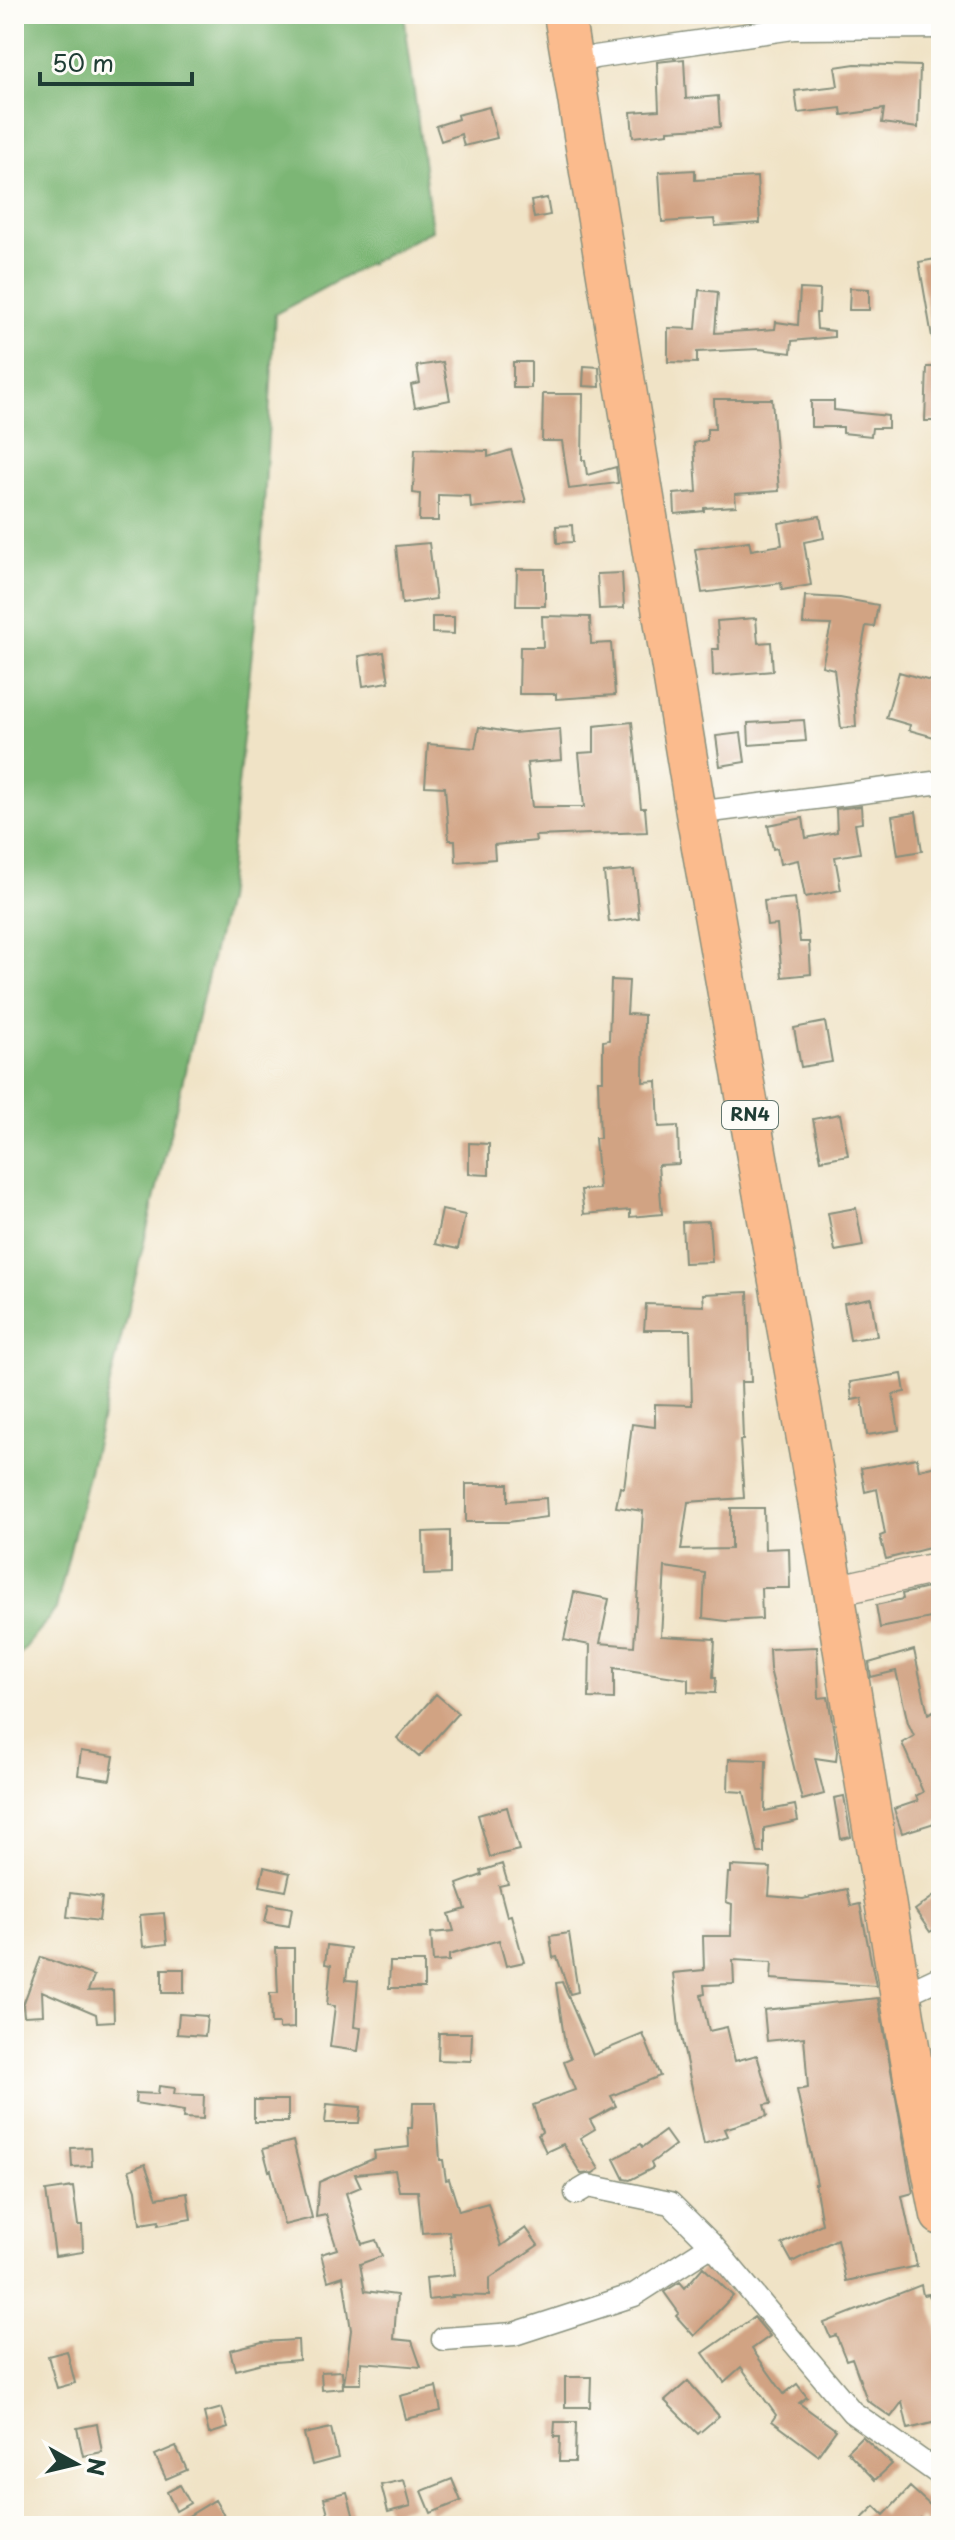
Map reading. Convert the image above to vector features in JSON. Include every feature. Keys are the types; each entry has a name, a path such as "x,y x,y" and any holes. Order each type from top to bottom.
{"highway":[{"name":"RN4","path":"564,14 696,813 834,1591 900,1996 928,2082 941,2215"}],"street":[{"path":"573,64 595,57 793,28 941,27"},
{"path":"696,813 941,782"},
{"path":"834,1591 941,1567"},
{"path":"900,1996 941,1977"},
{"path":"576,2193 588,2186 670,2203 712,2245 852,2412 941,2475"},
{"path":"443,2339 514,2334 634,2295 712,2245"}],"green space":[{"path":"14,14 404,14 432,230 275,314 260,575 226,900 56,1609 14,1662"}],"building":[{"path":"684,59 686,99 718,96 720,127 668,130 668,133 633,137 631,112 659,110 657,62"},
{"path":"855,64 920,66 918,128 882,123 884,109 842,115 841,108 798,113 795,91 838,86 835,67"},
{"path":"489,107 497,138 464,146 461,134 441,141 436,126 458,119 457,115"},
{"path":"695,170 695,180 757,177 760,223 715,226 714,219 662,222 659,172"},
{"path":"547,198 550,215 534,218 531,201"},
{"path":"941,258 941,336 932,337 919,262"},
{"path":"850,288 869,289 869,310 849,310"},
{"path":"800,289 820,290 817,329 834,331 834,337 792,341 791,353 759,349 697,352 697,363 668,362 668,328 696,329 699,290 718,292 715,333 775,329 776,322 798,325"},
{"path":"443,362 450,400 415,407 411,385 420,383 417,366"},
{"path":"513,362 531,362 531,388 513,388"},
{"path":"584,366 599,367 600,387 583,386"},
{"path":"927,367 941,367 941,421 925,421"},
{"path":"543,394 583,394 582,460 585,460 587,475 616,467 618,483 569,489 562,441 542,441"},
{"path":"714,399 772,399 779,491 735,494 736,506 675,514 674,494 697,492 694,443 707,440 707,429 715,429"},
{"path":"811,401 834,401 834,410 888,416 888,428 872,428 871,436 843,433 843,427 811,427"},
{"path":"415,449 488,451 488,457 511,450 526,502 471,508 470,496 438,495 438,521 419,521 420,494 413,493"},
{"path":"820,516 824,538 804,542 811,585 782,590 781,583 702,593 695,549 749,541 751,550 782,545 779,523"},
{"path":"572,525 573,542 557,543 556,526"},
{"path":"429,543 436,599 402,604 396,546"},
{"path":"517,569 545,569 545,606 516,606"},
{"path":"622,573 624,608 599,609 597,574"},
{"path":"805,596 878,605 874,627 866,626 854,689 856,727 841,728 834,669 822,666 831,625 803,624"},
{"path":"542,616 590,617 591,644 611,643 615,695 556,699 556,694 519,694 520,647 543,647"},
{"path":"432,617 454,617 454,634 432,633"},
{"path":"756,618 758,643 771,642 773,671 713,676 712,649 719,649 717,621"},
{"path":"384,652 389,682 363,686 359,656"},
{"path":"899,672 941,684 941,739 909,730 910,725 886,718"},
{"path":"804,720 806,741 749,745 748,723"},
{"path":"632,722 641,808 645,808 647,832 535,836 536,841 494,845 495,859 456,862 455,840 449,840 445,787 425,786 428,744 475,748 479,727 513,733 560,729 562,760 527,763 532,807 584,807 579,753 594,752 594,726"},
{"path":"741,733 745,762 720,766 716,736"},
{"path":"861,806 862,823 855,824 860,853 835,857 841,890 805,897 798,860 780,864 768,825 803,818 806,838 837,832 836,809"},
{"path":"916,812 922,851 898,855 892,816"},
{"path":"634,870 639,918 609,922 604,873"},
{"path":"795,898 800,942 809,942 811,974 782,977 777,925 767,926 764,901"},
{"path":"611,980 629,981 627,1014 644,1015 643,1082 657,1081 659,1127 678,1126 679,1164 658,1165 662,1214 630,1217 630,1210 584,1214 581,1190 599,1189 595,1138 600,1138 598,1080 603,1080 603,1041 609,1040"},
{"path":"825,1022 832,1062 801,1067 794,1028"},
{"path":"840,1114 848,1155 821,1160 813,1119"},
{"path":"469,1143 489,1144 489,1175 469,1174"},
{"path":"856,1208 863,1246 835,1251 828,1213"},
{"path":"442,1210 465,1215 458,1249 435,1244"},
{"path":"709,1221 712,1262 684,1263 682,1222"},
{"path":"748,1292 751,1382 741,1382 743,1440 740,1440 744,1498 688,1502 681,1550 731,1549 731,1508 764,1508 765,1549 789,1548 790,1588 761,1588 762,1619 726,1621 703,1618 705,1573 665,1567 661,1636 715,1639 715,1693 688,1692 688,1679 614,1668 614,1699 589,1698 590,1645 564,1640 574,1592 609,1599 600,1643 634,1646 643,1511 616,1507 620,1487 624,1488 632,1424 655,1427 655,1404 692,1405 690,1330 644,1330 646,1304 704,1306 703,1294"},
{"path":"871,1298 877,1336 850,1340 844,1303"},
{"path":"902,1374 905,1392 893,1394 899,1430 867,1435 862,1398 852,1400 850,1382"},
{"path":"917,1458 919,1470 941,1465 941,1545 886,1559 880,1536 885,1534 877,1489 865,1492 861,1468"},
{"path":"466,1484 508,1484 508,1501 546,1498 547,1517 508,1522 466,1522"},
{"path":"450,1531 450,1574 424,1575 423,1532"},
{"path":"941,1585 941,1616 880,1628 876,1605 903,1599 902,1594"},
{"path":"817,1647 819,1698 828,1697 837,1751 836,1761 815,1758 824,1794 802,1800 770,1669 769,1649"},
{"path":"914,1650 928,1714 935,1710 941,1722 941,1821 902,1833 894,1809 918,1801 916,1796 923,1792 902,1743 914,1736 896,1671 871,1677 869,1663"},
{"path":"436,1694 458,1713 419,1757 397,1738"},
{"path":"81,1751 114,1756 110,1780 78,1775"},
{"path":"729,1759 766,1760 765,1811 795,1805 798,1821 764,1828 764,1853 758,1853 744,1792 728,1791"},
{"path":"844,1796 851,1837 841,1839 834,1798"},
{"path":"507,1807 519,1850 490,1857 478,1815"},
{"path":"502,1864 508,1884 499,1886 524,1962 506,1966 499,1940 449,1955 449,1961 433,1962 431,1933 454,1931 449,1914 466,1909 457,1884"},
{"path":"731,1866 771,1868 769,1896 803,1899 847,1889 851,1906 860,1904 876,1986 771,1979 772,1962 733,1960 734,1984 704,1985 705,1994 701,1995 709,2031 727,2027 735,2061 757,2055 771,2104 764,2105 767,2116 724,2129 727,2136 704,2144 679,2027 673,1973 704,1970 703,1936 731,1936 732,1904 726,1902"},
{"path":"264,1867 290,1873 286,1891 260,1886"},
{"path":"941,1891 941,1925 930,1932 915,1910"},
{"path":"70,1893 102,1897 99,1921 67,1917"},
{"path":"269,1904 292,1908 289,1926 265,1922"},
{"path":"164,1913 167,1944 143,1947 140,1915"},
{"path":"569,1933 578,1992 570,1994 557,1957 553,1958 550,1936"},
{"path":"327,1945 350,1948 346,1980 358,1981 354,2027 361,2028 358,2051 330,2047 335,2006 327,2005 331,1965 325,1964"},
{"path":"276,1948 294,1948 294,2028 279,2029 279,2024 271,2024 270,1993 278,1993"},
{"path":"41,1957 94,1976 88,1991 113,1990 114,2021 97,2022 96,2014 42,1991 43,2015 24,2016 23,2005"},
{"path":"390,1962 424,1962 424,1988 389,1988"},
{"path":"162,1969 184,1969 184,1993 162,1993"},
{"path":"562,1982 593,2055 643,2034 660,2076 611,2096 616,2106 590,2120 595,2129 580,2138 599,2169 593,2173 581,2174 563,2144 546,2152 538,2135 542,2132 533,2105 575,2090 564,2062 571,2059 565,2044 556,1983"},
{"path":"878,1998 913,2193 902,2196 917,2266 846,2281 837,2239 792,2262 782,2244 822,2224 817,2184 797,2090 808,2088 804,2037 767,2041 764,2010"},
{"path":"179,2014 207,2016 205,2036 177,2034"},
{"path":"439,2033 472,2033 471,2061 438,2060"},
{"path":"159,2086 175,2088 174,2094 204,2095 203,2119 183,2118 184,2111 135,2103 136,2093 158,2094"},
{"path":"254,2100 288,2100 288,2122 254,2122"},
{"path":"413,2102 436,2102 440,2160 443,2160 446,2180 449,2179 459,2211 488,2203 501,2246 526,2228 538,2245 489,2279 489,2296 452,2295 428,2300 426,2278 454,2275 449,2231 422,2233 418,2191 399,2191 395,2170 355,2174 361,2187 346,2193 362,2244 376,2240 382,2256 360,2264 365,2291 397,2295 394,2339 412,2341 421,2367 361,2362 361,2384 344,2384 351,2330 343,2276 328,2281 321,2254 337,2249 326,2215 316,2217 319,2182 375,2158 374,2151 409,2147 408,2128 412,2128"},
{"path":"327,2104 361,2107 359,2123 325,2123"},
{"path":"665,2131 675,2145 651,2163 653,2168 630,2180 624,2179 614,2159 641,2144 643,2147"},
{"path":"293,2141 312,2218 284,2225 263,2149"},
{"path":"91,2147 92,2166 72,2167 71,2148"},
{"path":"145,2164 157,2198 187,2193 191,2219 158,2225 159,2221 140,2224 136,2190 129,2170"},
{"path":"73,2187 78,2225 82,2225 83,2252 55,2256 46,2191"},
{"path":"703,2267 733,2296 694,2336 676,2316 679,2313 664,2292 680,2282 685,2288"},
{"path":"921,2285 923,2295 929,2294 941,2350 941,2417 936,2422 908,2429 902,2402 891,2417 867,2400 852,2358 846,2360 836,2335 830,2337 824,2323"},
{"path":"754,2317 770,2336 752,2349 784,2394 797,2384 807,2397 799,2403 836,2430 818,2455 772,2421 776,2415 741,2367 724,2382 703,2353"},
{"path":"298,2340 299,2360 262,2363 235,2370 230,2350 262,2342"},
{"path":"67,2351 75,2383 57,2388 48,2356"},
{"path":"342,2371 343,2388 322,2390 321,2372"},
{"path":"565,2377 591,2377 590,2407 565,2407"},
{"path":"688,2381 719,2416 698,2434 665,2401"},
{"path":"436,2387 441,2411 406,2419 400,2396"},
{"path":"222,2408 228,2428 209,2434 204,2413"},
{"path":"555,2422 576,2422 575,2462 559,2462 560,2437 554,2437"},
{"path":"97,2424 102,2452 83,2456 77,2428"},
{"path":"331,2428 338,2458 312,2465 304,2434"},
{"path":"862,2436 892,2464 875,2480 847,2451"},
{"path":"176,2446 187,2470 166,2479 155,2455"},
{"path":"452,2479 461,2501 431,2513 422,2491"},
{"path":"404,2480 411,2506 388,2512 381,2485"},
{"path":"180,2485 190,2503 176,2511 167,2492"},
{"path":"910,2487 941,2515 941,2526 930,2526 921,2518 916,2526 854,2526 875,2506 884,2515"},
{"path":"347,2492 354,2518 331,2525 324,2498"},
{"path":"215,2500 230,2526 172,2526"}]}
